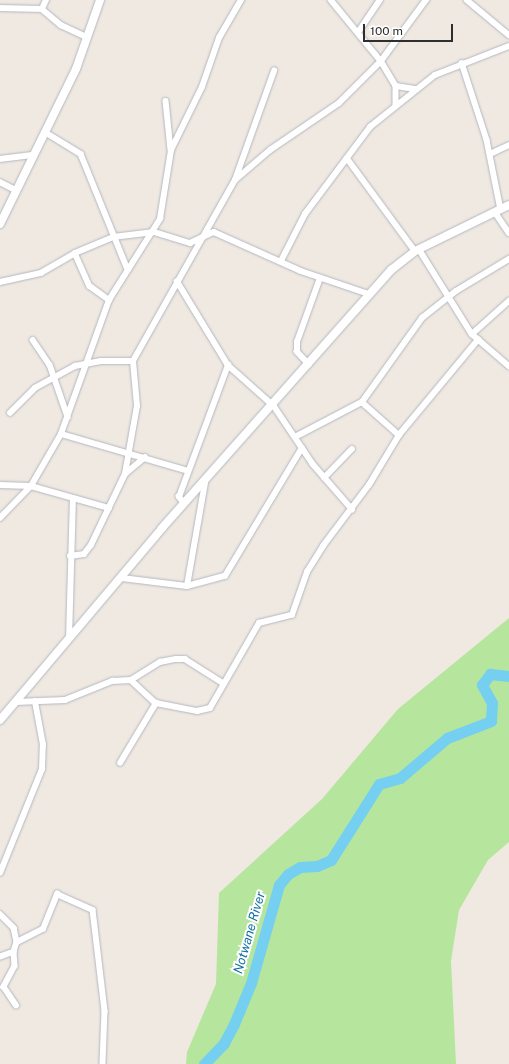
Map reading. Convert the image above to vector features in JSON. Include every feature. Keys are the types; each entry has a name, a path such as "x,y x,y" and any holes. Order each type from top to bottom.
{"street":[{"path":"42,9 46,0"},
{"path":"0,224 14,189 45,132 87,37 100,0"},
{"path":"171,150 202,87 219,38 241,0"},
{"path":"331,0 359,31 381,61 396,86 396,104"},
{"path":"359,31 380,0"},
{"path":"235,180 270,150 339,103 381,61 426,0"},
{"path":"467,0 509,34"},
{"path":"0,8 42,9 61,25 87,37"},
{"path":"281,261 304,214 370,127 415,89 462,63 509,46"},
{"path":"462,63 490,154 498,211 509,233"},
{"path":"70,556 85,553 110,508 126,474 138,406 133,362 177,281 235,180 274,71"},
{"path":"396,86 415,89"},
{"path":"0,518 31,486 60,434 68,417 86,362 110,300 154,232 161,216 171,150 166,101"},
{"path":"45,132 81,154 113,237 128,270"},
{"path":"490,154 509,145"},
{"path":"0,159 32,155"},
{"path":"347,158 417,250 472,334 509,366"},
{"path":"0,182 14,189"},
{"path":"0,720 184,504 205,483 274,406 369,294 417,250 509,206"},
{"path":"0,282 41,273 75,252 113,237 154,232 188,243 205,234 216,232 320,278 369,294"},
{"path":"75,252 90,286 110,300"},
{"path":"295,437 362,402 422,318 447,297 509,259"},
{"path":"309,365 297,352 297,342 320,278"},
{"path":"177,281 228,366 274,406 324,478 352,509"},
{"path":"472,334 509,301"},
{"path":"32,340 55,377 68,417"},
{"path":"131,680 156,703 207,710 259,623 292,615 307,572 352,509 399,435 478,340"},
{"path":"10,412 36,388 86,362 133,362"},
{"path":"184,504 179,497 228,366"},
{"path":"362,402 399,435"},
{"path":"60,434 130,452 188,471"},
{"path":"122,578 187,586 228,574 302,448"},
{"path":"324,478 352,449"},
{"path":"126,474 145,457"},
{"path":"187,586 205,483"},
{"path":"0,485 31,486 73,499 110,508"},
{"path":"68,640 73,499"},
{"path":"16,702 65,700 112,681 131,680 160,662 182,658 223,683"},
{"path":"0,873 42,769 43,746 35,702"},
{"path":"120,763 156,703"},
{"path":"17,942 43,929 57,894 93,910 105,1012 103,1064"},
{"path":"0,914 14,928 17,942 14,952 15,966 4,988 16,1005"},
{"path":"0,957 14,952"}],"green space":[{"path":"509,618 509,842 488,860 459,910 451,961 456,1064 186,1064 187,1052 216,984 219,893 322,799 398,709"}],"waterway":[{"name":"Notwane River","path":"204,1064 224,1043 234,1024 251,983 279,885 288,874 300,867 317,866 331,860 379,784 400,778 447,738 491,721 492,703 482,685 490,674 509,676"}]}
